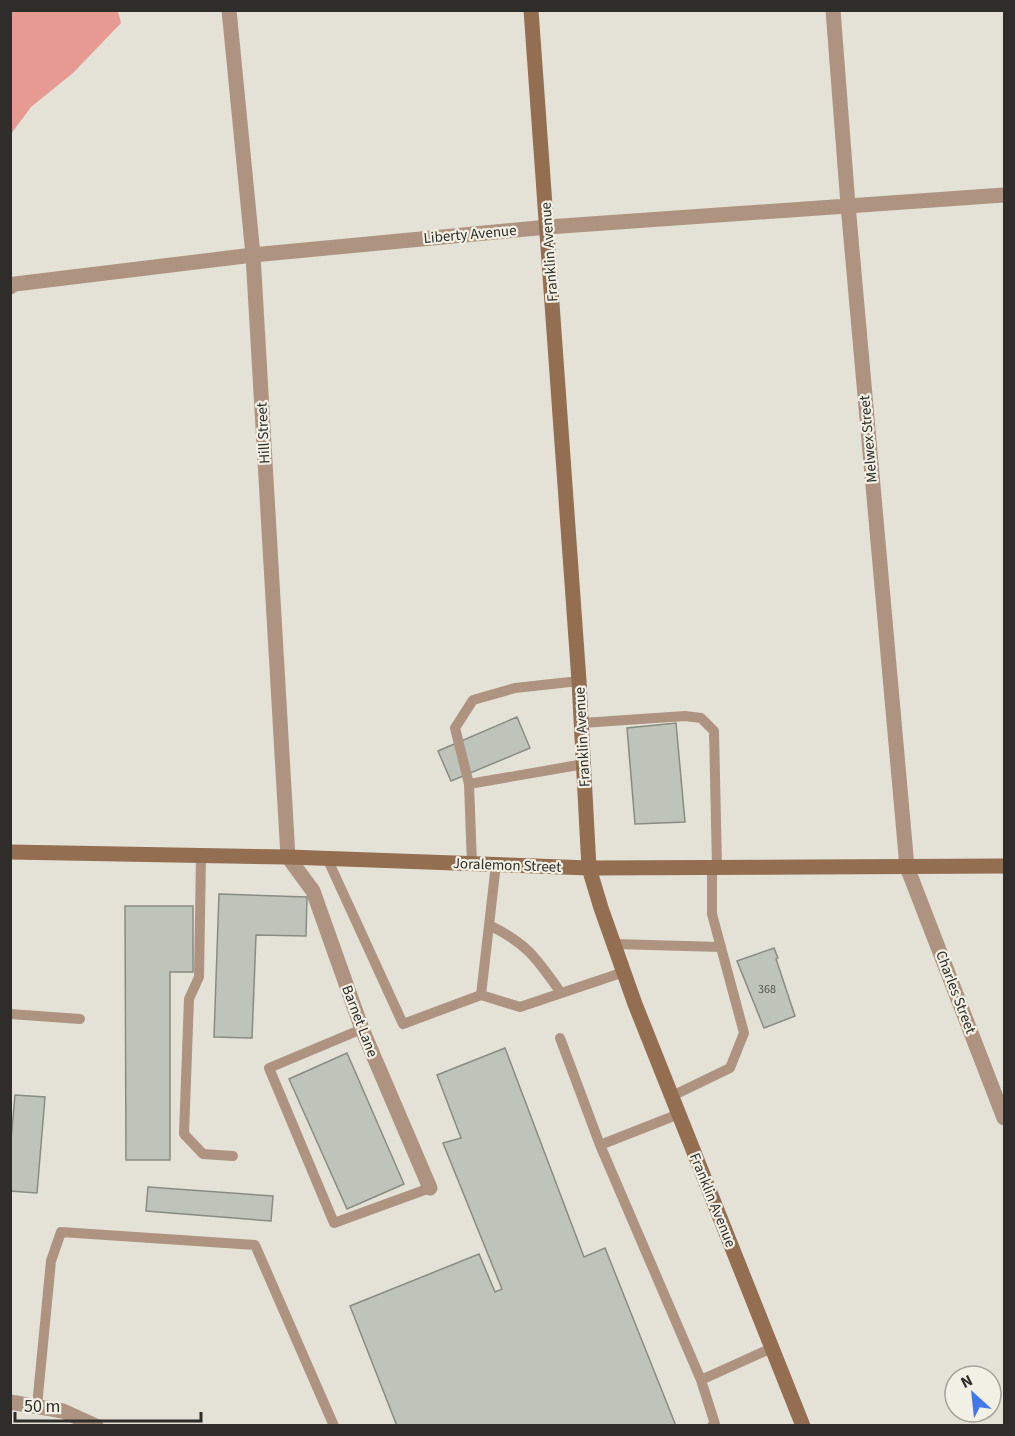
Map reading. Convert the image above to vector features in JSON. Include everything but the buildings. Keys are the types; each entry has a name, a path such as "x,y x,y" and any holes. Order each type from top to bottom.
{"main road":[{"name":"Franklin Avenue","path":"531,10 582,723 589,868 624,972 803,1425"},
{"name":"Joralemon Street","path":"10,852 327,858 589,868 1005,866"}],"street":[{"name":"Hill Street","path":"229,10 253,255 288,857"},
{"name":"Melwex Street","path":"833,10 848,205 907,867"},
{"name":"Liberty Avenue","path":"10,287 15,284 253,255 548,227 1005,195"},
{"name":"Barnet Lane","path":"288,857 313,891 362,1029 430,1188"},
{"name":"Charles Street","path":"907,867 1005,1118"},
{"path":"10,1402 63,1411 96,1425"}],"lane":[{"path":"472,864 469,784 456,728 473,700 514,688 579,681"},
{"path":"582,723 685,716 701,718 714,731 712,914 744,1033 730,1068 672,1096"},
{"path":"469,784 584,764"},
{"path":"201,856 200,977 189,999 184,1134 203,1154 233,1156"},
{"path":"327,858 403,1024 481,995 520,1007 624,972"},
{"path":"481,995 496,864"},
{"path":"489,926 510,936 530,951 561,993"},
{"path":"614,944 721,947"},
{"path":"10,1014 80,1019"},
{"path":"362,1029 270,1068 334,1223 430,1188"},
{"path":"560,1038 600,1145 701,1380 715,1424 712,1425"},
{"path":"600,1145 679,1114"},
{"path":"37,1406 51,1261 61,1232 255,1245 334,1425"},
{"path":"701,1380 772,1348"}],"shaded area":[{"path":"11,10 118,11 121,23 73,73 31,107 11,134"}]}
